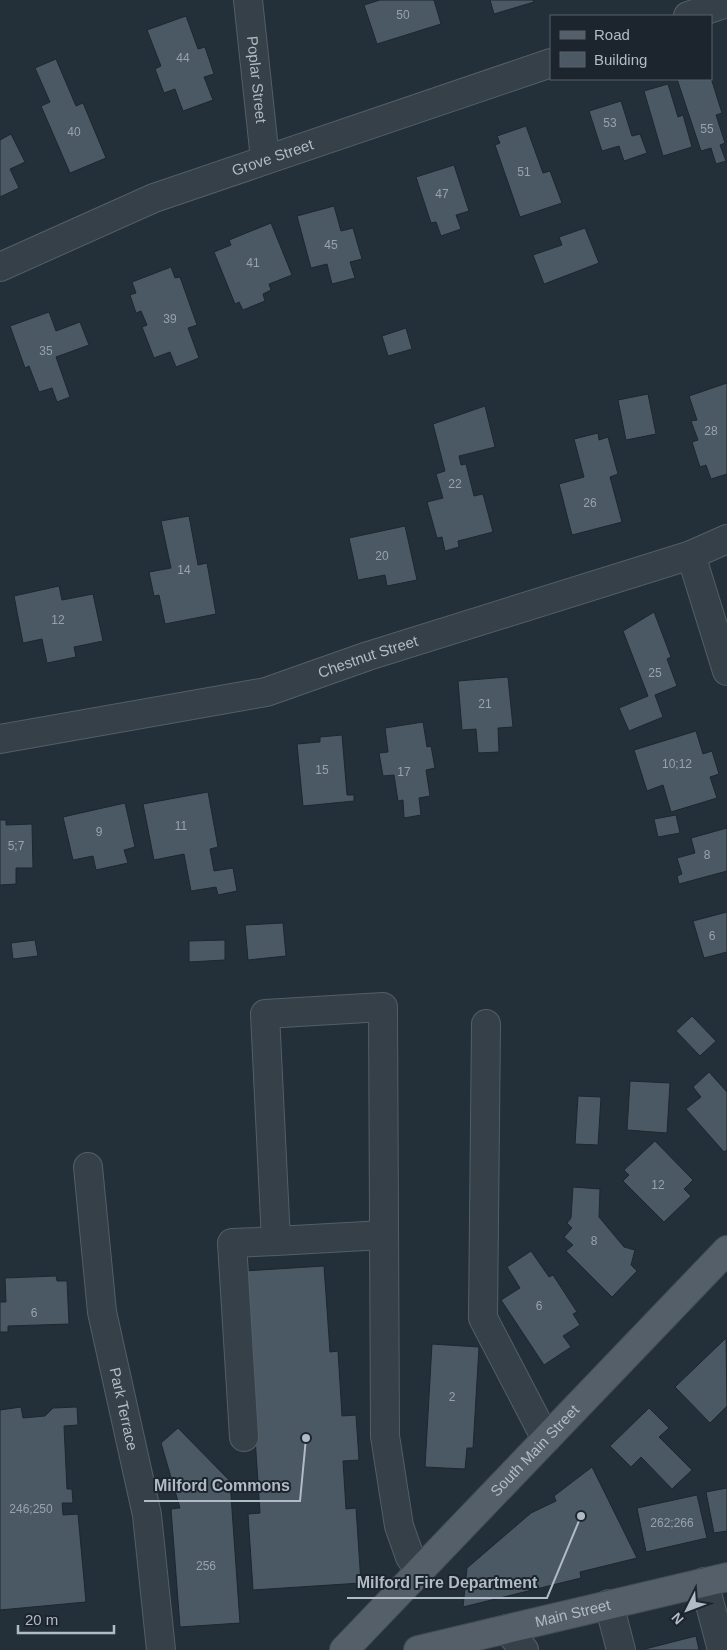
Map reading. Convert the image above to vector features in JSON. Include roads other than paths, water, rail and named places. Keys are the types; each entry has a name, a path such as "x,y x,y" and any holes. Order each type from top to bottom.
{"main road":[{"name":"South Main Street","path":"344,1650 727,1250"},
{"name":"Main Street","path":"418,1650 716,1579"}],"street":[{"name":"Poplar Street","path":"248,0 265,159"},
{"path":"691,15 727,3"},
{"name":"Grove Street","path":"0,266 154,198 550,63"},
{"name":"Chestnut Street","path":"0,738 266,692 368,656 691,555 727,539"},
{"path":"691,555 727,671"},
{"path":"276,1240 265,1014 383,1007 385,1436 399,1526 410,1557 420,1571"},
{"path":"486,1024 483,1318 546,1439"},
{"name":"Park Terrace","path":"88,1167 102,1312 147,1515 161,1650"},
{"path":"244,1437 232,1243 383,1235"},
{"path":"716,1579 722,1650"},
{"path":"609,1604 621,1650"},
{"path":"507,1629 524,1650"}],"place":[{"name":"Milford Commons","path":"306,1438"},
{"name":"Milford Fire Department","path":"581,1516"}]}
